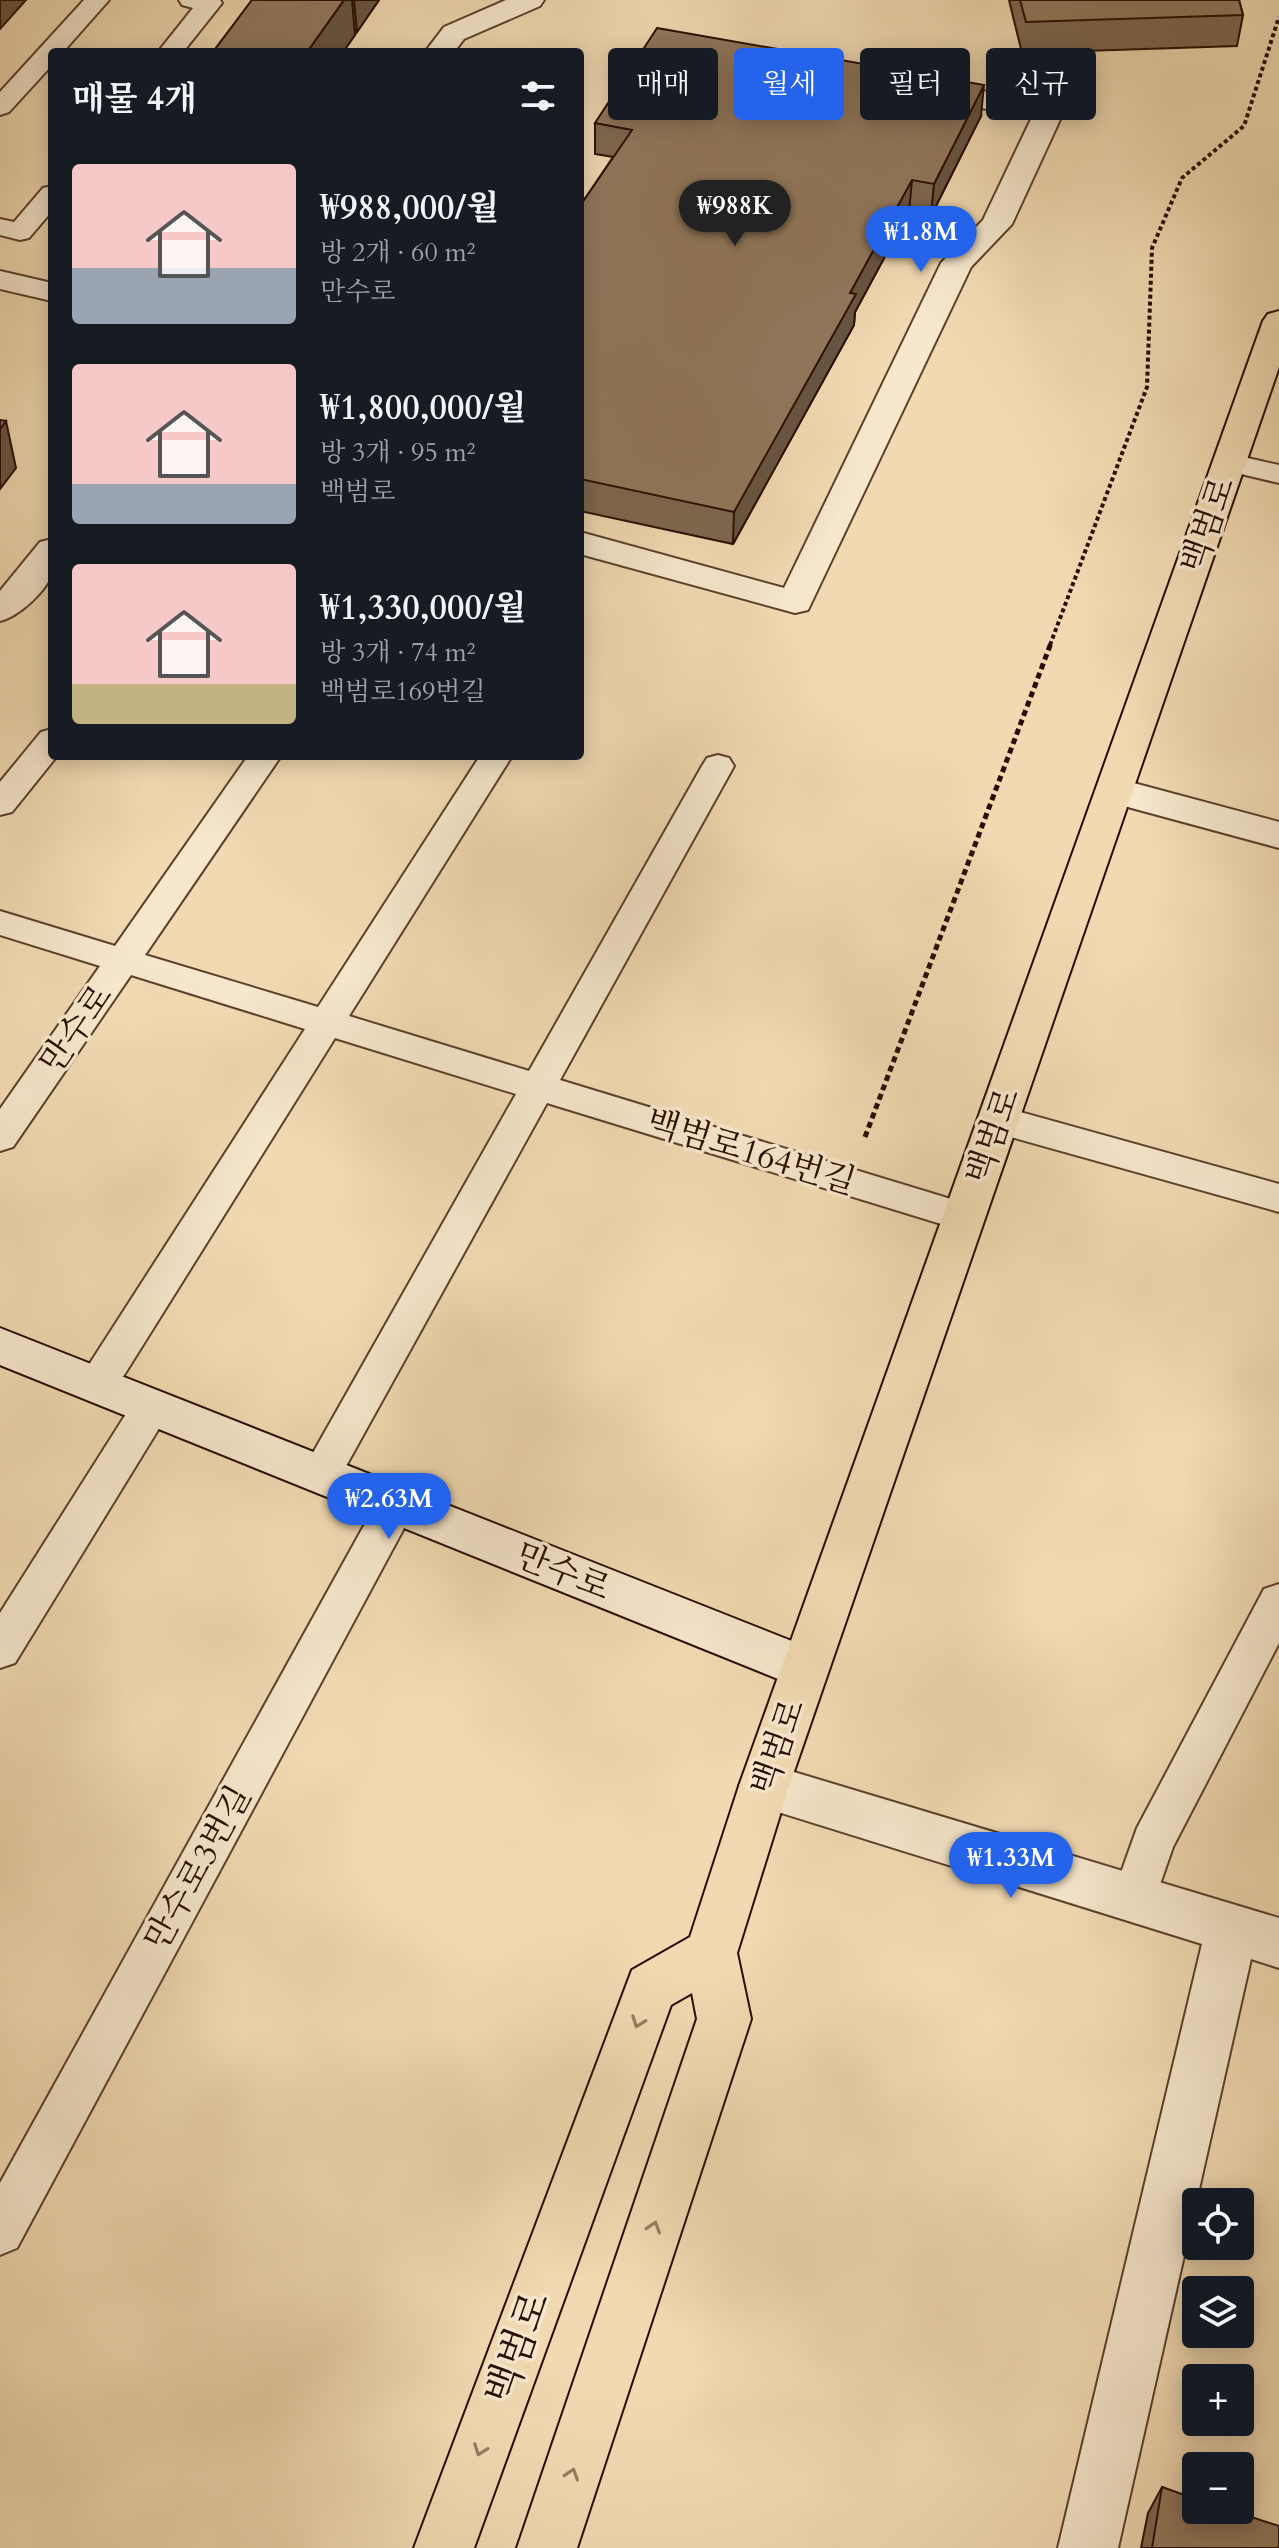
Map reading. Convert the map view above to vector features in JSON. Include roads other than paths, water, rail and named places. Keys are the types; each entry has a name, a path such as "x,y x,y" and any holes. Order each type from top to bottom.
{"main road":[{"name":"백범로","path":"547,2548 724,2019 711,1953 764,1786 1279,321"},
{"name":"백범로","path":"444,2548 651,1988 711,1953"}],"street":[{"path":"442,48 454,33 530,0"},
{"path":"584,544 795,602 957,263 997,224 1049,111 970,98"},
{"path":"0,280 48,291"},
{"path":"0,610 48,562"},
{"path":"1115,791 1279,835"},
{"name":"만수로","path":"0,1346 805,1668"},
{"path":"764,1786 1256,1936 1088,2548"}],"lane":[{"path":"53,48 97,0"},
{"path":"173,48 210,3 191,0"},
{"path":"0,107 48,54"},
{"path":"0,227 20,232 48,199"},
{"path":"1230,463 1279,474"},
{"path":"0,804 48,745"},
{"path":"124,960 262,760"},
{"path":"97,1385 493,760"},
{"path":"321,1474 718,766"},
{"name":"백범로164번길","path":"0,923 964,1217"},
{"name":"만수로","path":"0,1137 124,960"},
{"path":"999,1120 1279,1198"},
{"path":"0,1650 152,1406"},
{"name":"만수로3번길","path":"0,2231 396,1505"},
{"path":"1134,1898 1153,1842 1279,1602"}]}
